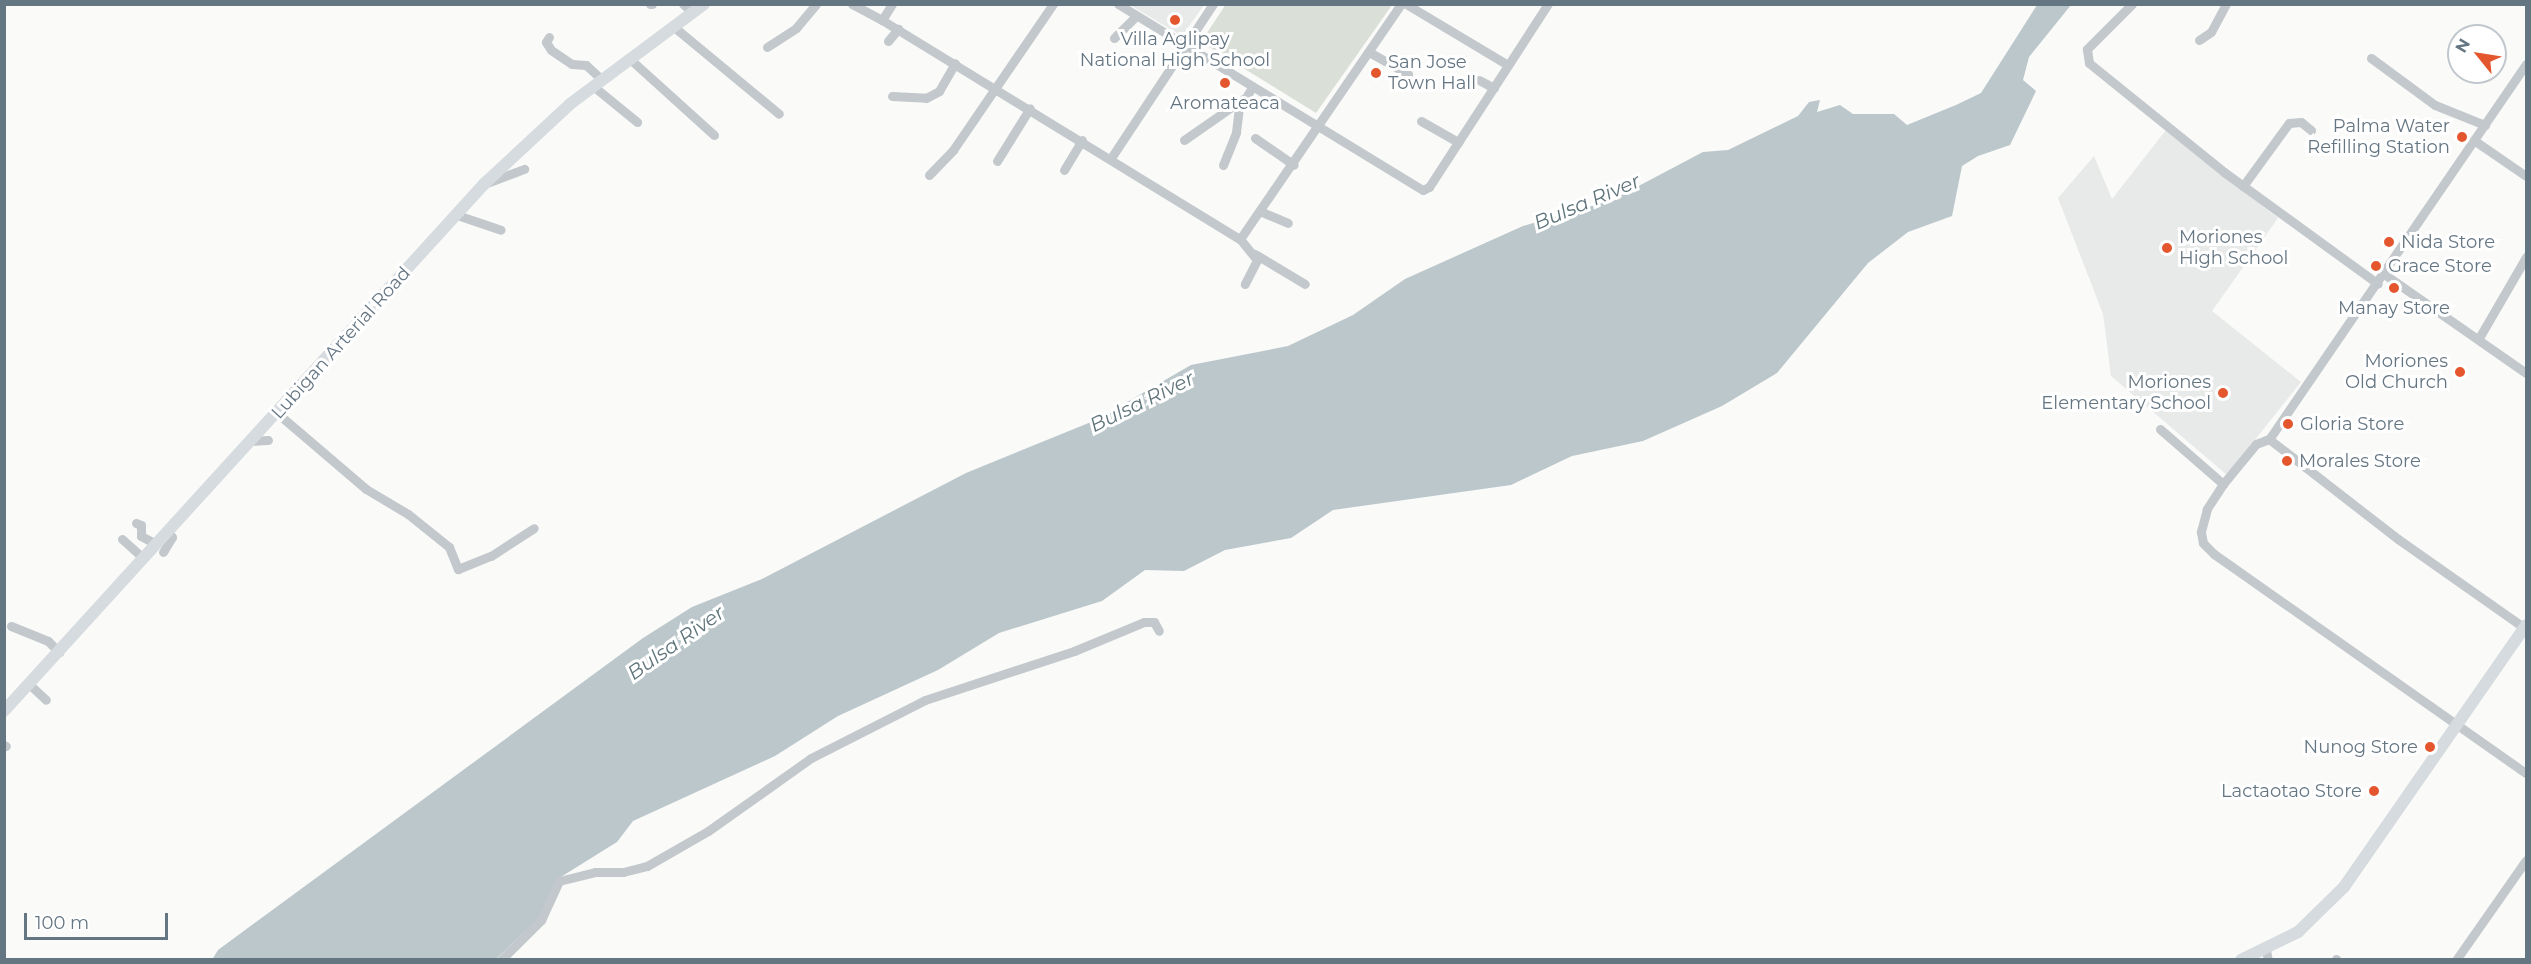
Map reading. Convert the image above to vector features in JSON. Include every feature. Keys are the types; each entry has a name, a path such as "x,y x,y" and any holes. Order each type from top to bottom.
{"main road":[{"name":"Lubigan Arterial Road","path":"4,711 143,558 160,548 167,531 484,184 597,82 674,27 688,9 704,4"},
{"path":"2244,959 2267,955 2298,932 2344,887 2526,627"}],"street":[{"path":"767,47 796,28 816,4"},
{"path":"852,4 898,29 1082,140 1240,239 1255,254 1305,285"},
{"path":"882,20 892,4"},
{"path":"928,175 953,150 994,86 1053,4"},
{"path":"1118,4 1422,190 1429,187 1548,4"},
{"path":"1111,158 1213,4"},
{"path":"1240,239 1262,212 1401,4"},
{"path":"1406,4 1508,65"},
{"path":"2132,4 2087,49 2089,63 2243,186 2378,284"},
{"path":"2199,40 2211,32 2226,4"},
{"path":"1114,38 1136,16"},
{"path":"674,27 779,114"},
{"path":"888,40 898,29"},
{"path":"549,37 546,42 551,50 572,64 586,65 597,82 637,122"},
{"path":"1369,52 1408,74"},
{"path":"2371,58 2435,105 2486,125"},
{"path":"630,60 714,135"},
{"path":"892,96 926,98 939,91 955,63"},
{"path":"2526,64 2378,284 2269,439 2256,444 2223,483 2207,509 2201,532 2203,543 2214,554 2460,723 2526,773"},
{"path":"1479,80 1494,88"},
{"path":"1223,165 1245,97 1252,87"},
{"path":"1184,140 1245,97"},
{"path":"997,160 1030,108"},
{"path":"1421,121 1458,142"},
{"path":"2243,186 2289,123 2301,122 2311,130"},
{"path":"1255,138 1294,165"},
{"path":"1064,170 1082,140"},
{"path":"2475,141 2526,176"},
{"path":"484,184 524,169"},
{"path":"1262,212 1288,223"},
{"path":"457,215 501,230"},
{"path":"1245,284 1257,266 1255,254"},
{"path":"2479,338 2526,257"},
{"path":"2384,274 2479,338 2526,373"},
{"path":"277,413 366,489 408,514 449,547 458,569 491,556 534,528"},
{"path":"2160,429 2223,483"},
{"path":"2269,439 2398,539 2526,627"},
{"path":"250,441 268,440"},
{"path":"136,523 141,525 141,536 160,548"},
{"path":"122,538 143,558"},
{"path":"501,960 541,920 559,881 595,872 623,872 646,866 708,831 811,758 925,700 1074,651 1144,622 1154,622 1159,631"},
{"path":"11,626 48,641 59,652"},
{"path":"29,684 46,700"},
{"path":"2456,960 2526,860"}],"shaded area":[{"name":"Villa Aglipay National High School","path":"1204,4 1182,36 1130,5"},
{"path":"1226,4 1392,5 1316,113 1201,42"},
{"name":"Moriones High School","path":"2166,130 2278,218 2212,311 2301,382 2227,475 2111,376 2103,314 2058,198 2094,156 2112,199"}],"water":[{"name":"Bulsa River","path":"2037,5 2071,5 2029,57 2023,80 2036,91 2010,145 1978,156 1962,166 1952,216 1908,232 1868,263 1777,373 1722,406 1643,441 1572,456 1511,485 1333,510 1291,538 1225,550 1184,571 1145,570 1102,601 999,633 938,670 838,716 775,756 633,821 617,842 556,880 540,917 496,959 212,960 218,950 643,638 692,607 762,579 966,473 1096,420 1191,365 1288,346 1353,315 1405,279 1523,226 1612,200 1703,152 1728,150 1798,116 1809,102 1820,100 1817,112 1840,105 1853,114 1894,114 1907,125 1956,105 1981,93"}],"place":[{"name":"Villa Aglipay National High School","path":"1175,20"},
{"name":"San Jose Town Hall","path":"1376,73"},
{"name":"Aromateaca","path":"1225,83"},
{"name":"Palma Water Refilling Station","path":"2462,137"},
{"name":"Nida Store","path":"2389,242"},
{"name":"Moriones High School","path":"2167,248"},
{"name":"Grace Store","path":"2376,266"},
{"name":"Manay Store","path":"2394,288"},
{"name":"Moriones Old Church","path":"2460,372"},
{"name":"Moriones Elementary School","path":"2223,393"},
{"name":"Gloria Store","path":"2288,424"},
{"name":"Morales Store","path":"2287,461"},
{"name":"Nunog Store","path":"2430,747"},
{"name":"Lactaotao Store","path":"2374,791"}]}
